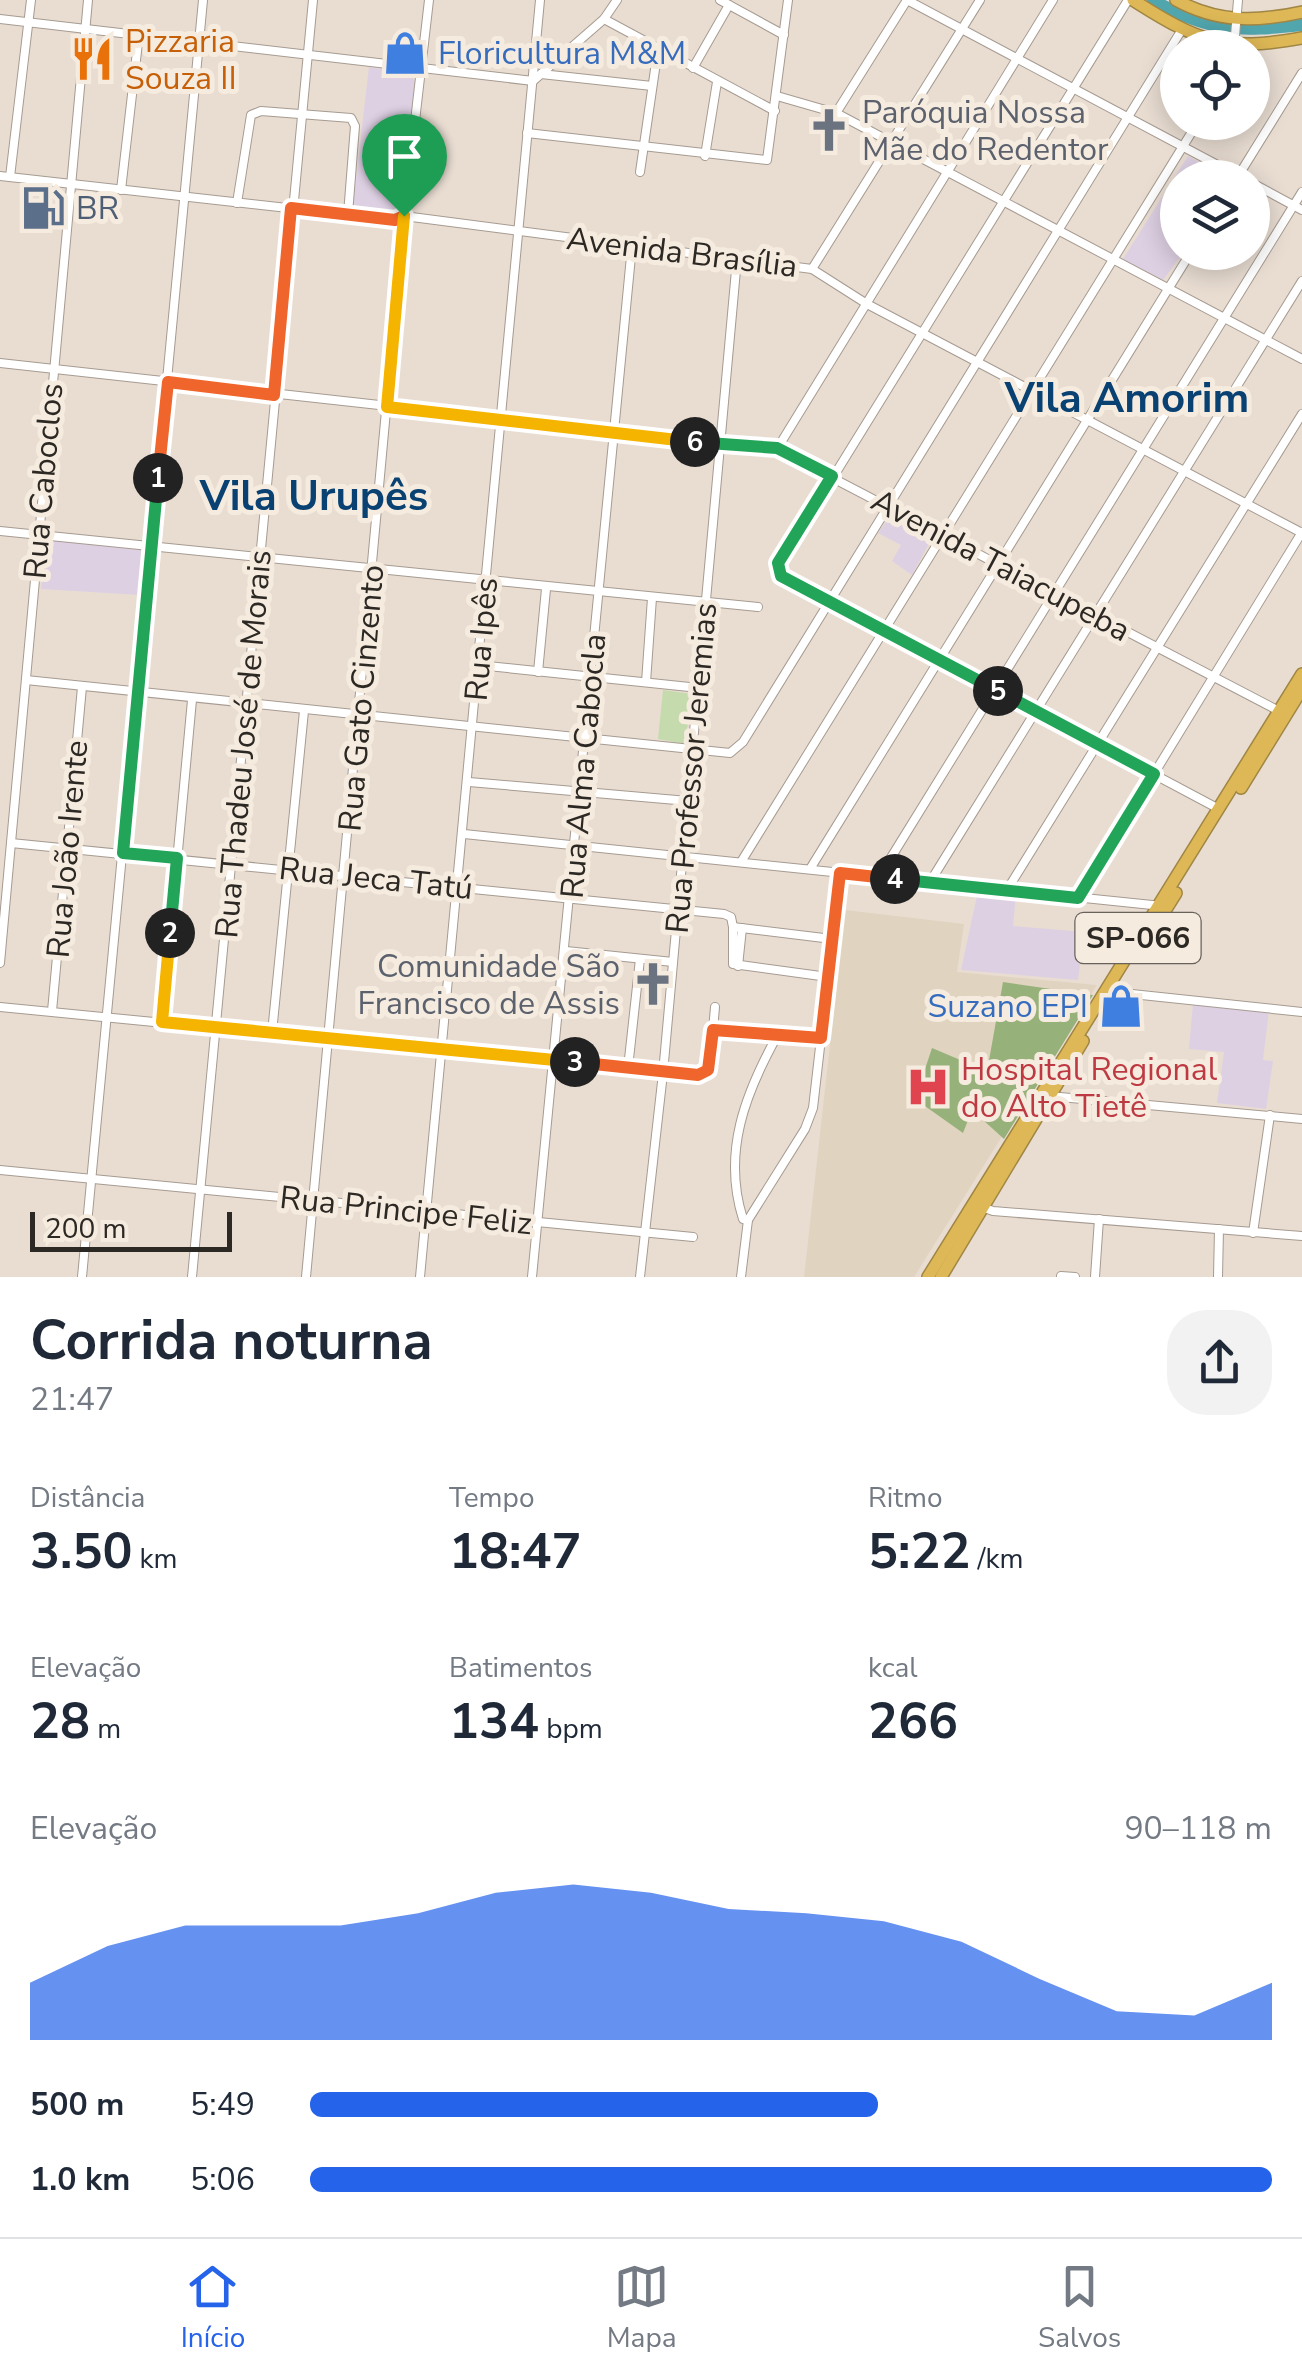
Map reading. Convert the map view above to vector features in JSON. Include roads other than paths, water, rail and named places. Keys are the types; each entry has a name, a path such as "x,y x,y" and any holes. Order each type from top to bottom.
{"highway":[{"path":"1130,0 1181,30"},
{"path":"1176,0 1198,12 1235,21 1302,12"},
{"path":"1270,42 1302,38"},
{"name":"SP-066","path":"928,1277 1049,1096 1302,674"},
{"name":"SP-066","path":"941,1277 979,1205 1162,906 1179,888 1302,690"},
{"path":"1179,888 1192,854"}],"street":[{"path":"5,176 31,0"},
{"name":"Rua Caboclos","path":"0,963 68,184 88,0"},
{"path":"82,1277 203,0"},
{"name":"Rua Thadeu José de Morais","path":"192,1277 313,0"},
{"name":"Rua Gato Cinzento","path":"306,1277 404,216 429,0"},
{"name":"Rua Ipês","path":"420,1277 469,782 517,231 537,77 540,0"},
{"path":"537,77 604,19 617,0"},
{"path":"527,133 758,162 769,155 788,0"},
{"path":"836,113 907,0 1209,160"},
{"path":"812,268 980,0"},
{"path":"777,448 1053,0"},
{"path":"1130,0 778,563 781,576 1219,809"},
{"path":"1235,30 1238,0"},
{"path":"693,68 725,2 784,35"},
{"path":"0,19 307,56 652,86"},
{"path":"604,19 775,112"},
{"path":"121,190 139,34"},
{"path":"640,172 658,49"},
{"path":"26,680 724,754 743,742 1160,66"},
{"path":"1249,160 1302,73"},
{"path":"705,156 717,82"},
{"path":"777,96 813,103 836,113 1302,359"},
{"path":"237,202 248,119 261,111 350,118 354,123 348,214"},
{"path":"741,862 1188,140"},
{"name":"Avenida Brasília","path":"5,176 348,214 404,216 812,268 866,304 1302,532"},
{"path":"879,877 1142,448 1298,208 1302,192"},
{"path":"1270,193 1298,208"},
{"name":"Rua Alma Cabocla","path":"532,1277 582,793 632,246"},
{"name":"Rua Professor Jeremias","path":"640,1277 663,1072 736,259"},
{"path":"810,870 1180,270"},
{"path":"930,882 1302,281"},
{"name":"Avenida Taiacupeba","path":"0,363 615,434 777,448 1279,711"},
{"path":"1007,890 1302,414"},
{"path":"0,531 152,544 546,589 758,607"},
{"path":"1078,898 1302,532"},
{"path":"538,672 546,589"},
{"path":"646,682 652,598"},
{"path":"478,665 698,688"},
{"name":"Rua João Irente","path":"52,1011 82,687"},
{"path":"162,1022 192,700"},
{"path":"272,1033 304,710"},
{"path":"469,782 688,802"},
{"path":"0,828 12,830"},
{"path":"464,834 1162,906"},
{"name":"Rua Jeca Tatú","path":"10,842 728,915 737,927"},
{"path":"741,1277 748,1220 810,1118 840,873"},
{"path":"828,977 738,966 737,927 832,939"},
{"path":"566,951 673,962"},
{"path":"628,1068 640,959"},
{"path":"1113,992 1302,1012"},
{"path":"0,1006 703,1075 710,1065 715,1007"},
{"path":"713,1030 821,1038"},
{"path":"748,1220 743,1219 733,1184 741,1115 748,1088 777,1036"},
{"path":"1049,1096 1302,1119"},
{"path":"1253,1233 1270,1115"},
{"name":"Rua Principe Feliz","path":"0,1170 693,1238"},
{"path":"979,1205 1302,1236"},
{"path":"1096,1277 1099,1218"},
{"path":"1218,1277 1219,1230"},
{"path":"1061,1276 1076,1277"}],"waterway":[{"path":"1153,0 1191,18 1225,27 1302,25"}],"place":[{"name":"Floricultura M&M","path":"405,53"},
{"name":"Pizzaria Souza II","path":"92,59"},
{"name":"Paróquia Nossa Mãe do Redentor","path":"829,130"},
{"name":"BR","path":"43,208"},
{"name":"Comunidade São Francisco de Assis","path":"653,984"},
{"name":"Suzano EPI","path":"1121,1006"},
{"name":"Hospital Regional do Alto Tietê","path":"928,1087"}],"district":[{"name":"Vila Amorim","path":"1127,397"},
{"name":"Vila Urupês","path":"314,495"}]}
